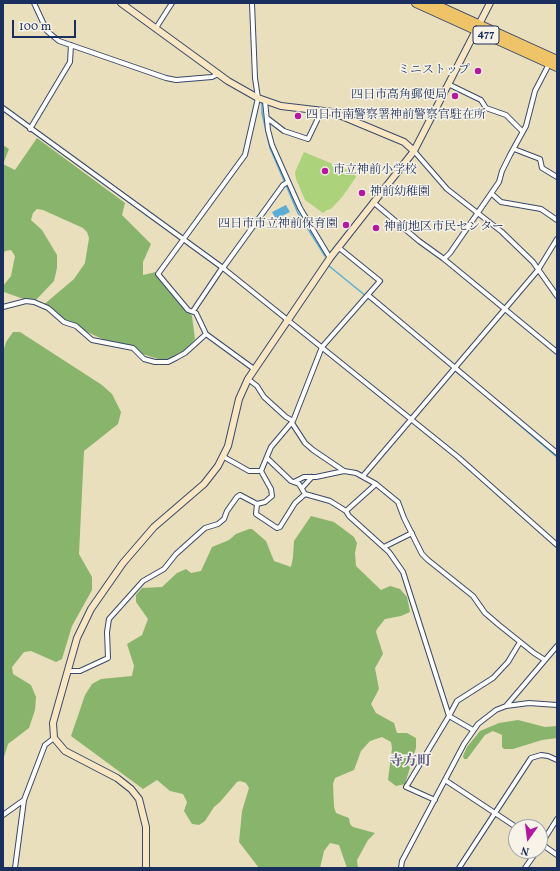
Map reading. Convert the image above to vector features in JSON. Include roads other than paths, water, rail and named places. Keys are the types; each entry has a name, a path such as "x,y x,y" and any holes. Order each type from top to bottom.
{"highway":[{"name":"477","path":"416,3 557,60"},
{"name":"477","path":"432,3 557,67"}],"street":[{"path":"34,3 48,33 59,41 166,78 176,80 212,77 218,74"},
{"path":"121,3 218,74 262,99 281,106 322,110 404,142 414,151 447,189 502,232 533,262 557,296"},
{"path":"156,28 172,3"},
{"path":"252,3 255,78 267,118 269,137 288,182 307,221 330,258"},
{"path":"146,868 146,827 139,799 131,789 117,778 65,752 54,738 53,723 77,638 91,609 104,588 154,527 204,484 224,457 239,399 248,379 338,247 414,151 490,3"},
{"path":"30,129 70,62 71,45"},
{"path":"444,259 450,253 492,194 522,131 526,126 535,91 549,64"},
{"path":"448,84 481,100 486,108 506,115 522,131"},
{"path":"254,370 206,334 196,313 188,310 158,274 245,155 262,99"},
{"path":"3,108 223,268 288,319 458,457 557,545"},
{"path":"267,118 284,131 308,139 322,110"},
{"path":"514,149 540,159 542,168 557,177"},
{"path":"193,311 283,184 288,182"},
{"path":"492,194 501,202 541,209 557,220"},
{"path":"373,202 419,241 505,308 557,352"},
{"path":"363,476 538,270 557,239"},
{"path":"261,471 276,440 293,422 322,347 380,281 338,247"},
{"path":"366,296 557,452"},
{"path":"3,307 22,302 34,302 48,308 64,322 76,326 92,340 133,348 144,359 155,362 168,362 176,358 185,353 206,334"},
{"path":"248,379 257,386 264,397 293,422 305,443 344,471 363,476 376,484 398,502 422,554 468,592 485,613 520,642 545,660"},
{"path":"224,457 249,471 261,471"},
{"path":"267,458 302,488 305,494 330,501 346,511 349,516 389,552 403,572 450,716 473,730"},
{"path":"68,671 80,671 108,658 107,632 109,619 143,581 164,570 176,554 205,528 218,524 224,519 227,511 237,497 240,495 257,504 265,502 272,496 271,489 261,471"},
{"path":"294,482 304,477 344,471"},
{"path":"302,488 312,477"},
{"path":"346,511 376,484"},
{"path":"257,504 256,514 277,528 280,527 295,503 305,494"},
{"path":"384,547 412,534"},
{"path":"435,800 406,787 450,716 457,701 493,678 508,662 520,642"},
{"path":"506,706 557,646"},
{"path":"401,868 402,861 473,730 496,710 506,706 529,704 557,705"},
{"path":"15,868 24,800 45,744 54,738"},
{"path":"459,868 532,758 541,755 557,760"},
{"path":"445,780 508,821"},
{"path":"3,815 24,800"},
{"path":"548,832 557,819"},
{"path":"548,849 557,855"},
{"path":"525,868 531,859"}],"water":[{"path":"286,205 290,212 276,219 272,212"}],"waterway":[{"path":"262,101 262,113 270,148 298,213 325,256"},
{"path":"329,266 377,305"},
{"path":"455,371 475,387"},
{"path":"496,405 557,457"}],"place":[{"name":"ミニストップ","path":"478,71"},
{"name":"四日市高角郵便局","path":"455,96"},
{"name":"四日市南警察署神前警察官駐在所","path":"298,116"},
{"name":"市立神前小学校","path":"325,171"},
{"name":"神前幼稚園","path":"362,193"},
{"name":"四日市市立神前保育園","path":"346,225"},
{"name":"神前地区市民センター","path":"376,228"}],"district":[{"name":"寺方町","path":"410,762"}]}
